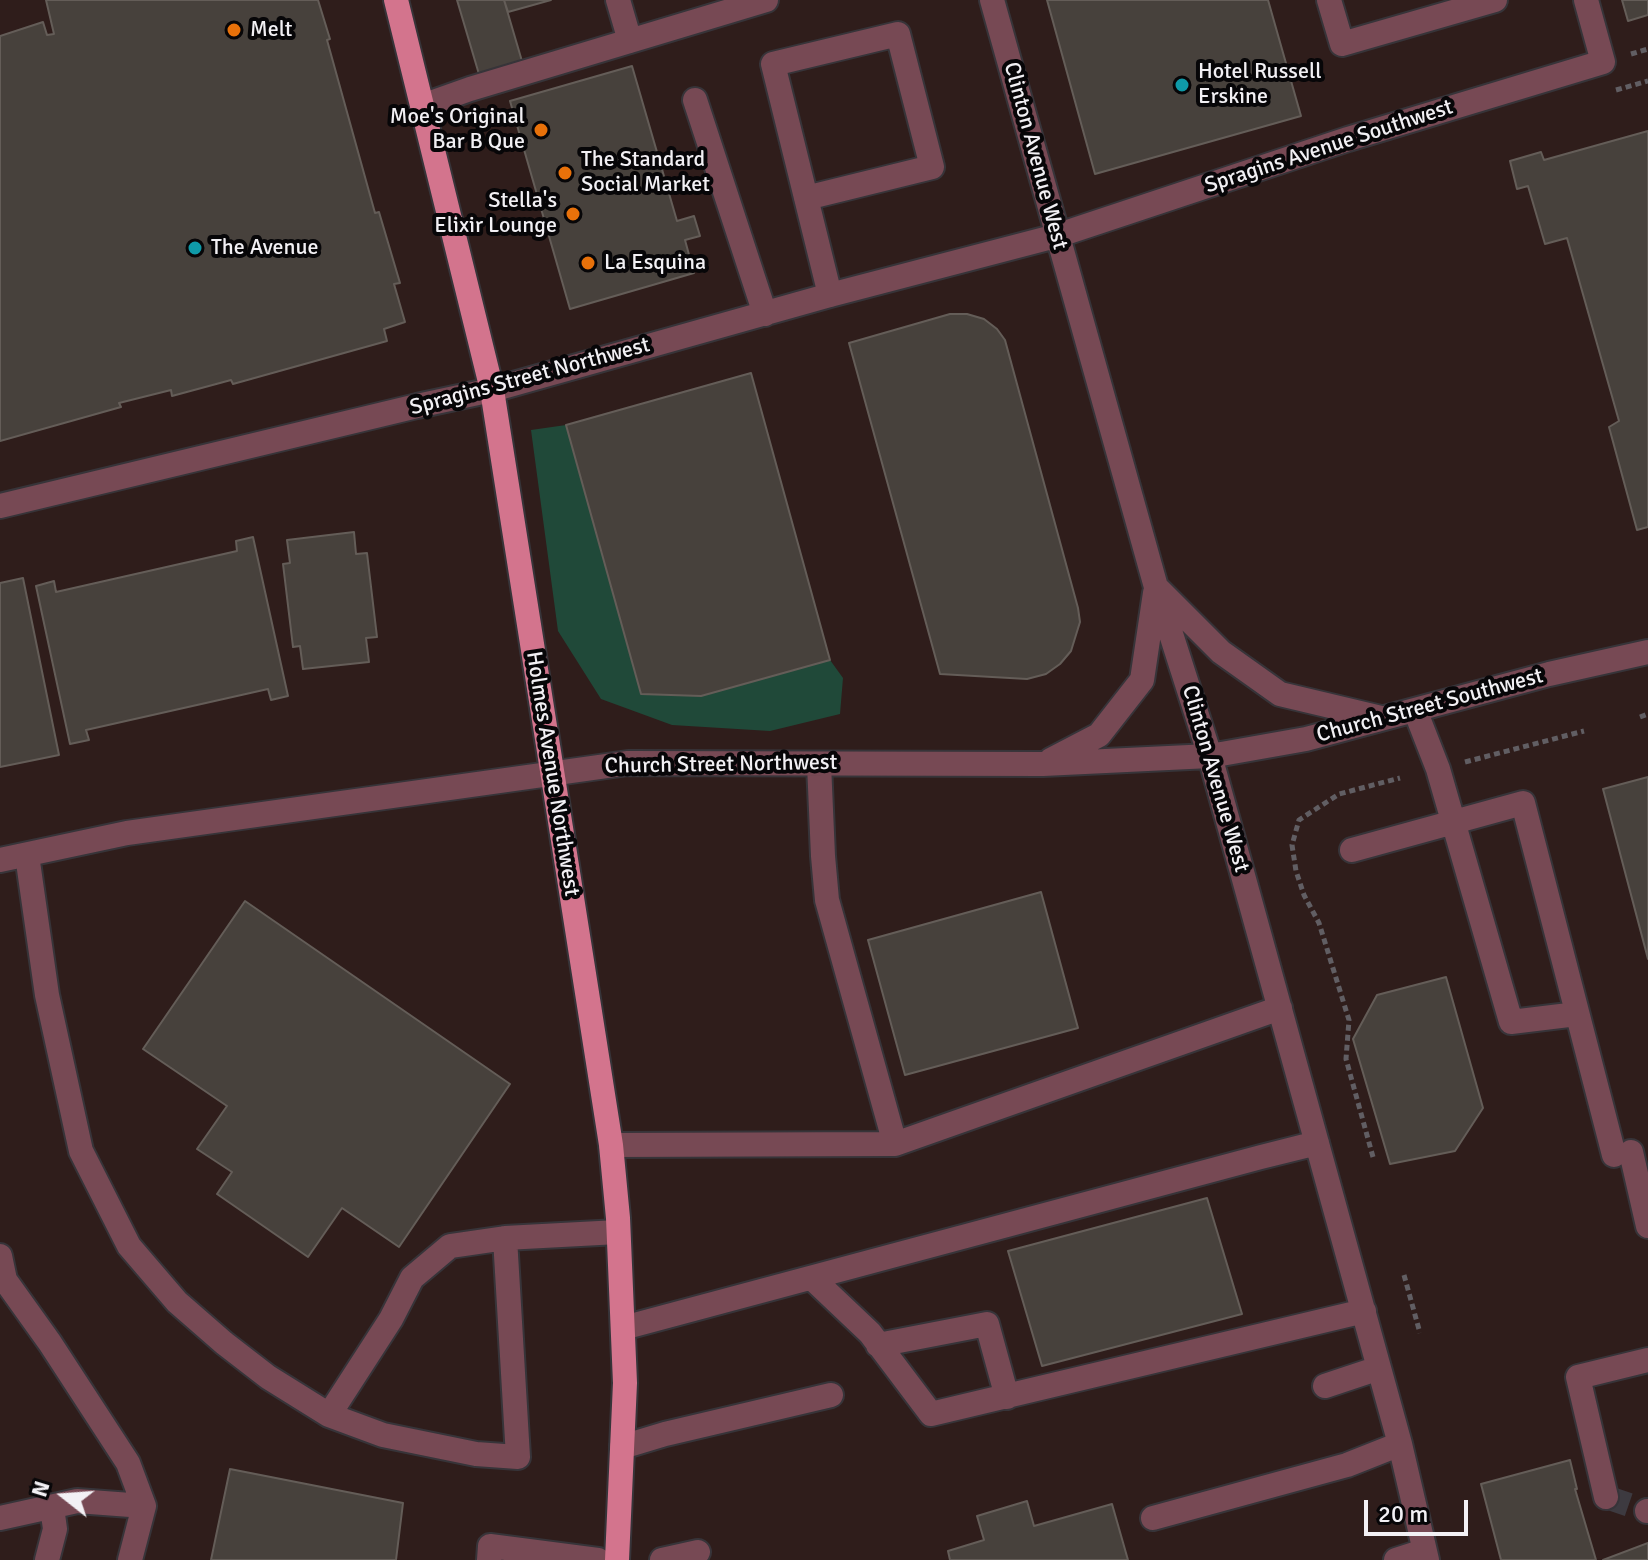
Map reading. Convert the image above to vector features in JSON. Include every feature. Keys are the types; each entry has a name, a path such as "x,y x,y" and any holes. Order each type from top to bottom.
{"main road":[{"name":"Holmes Avenue Northwest","path":"396,0 492,390 611,1145 625,1383 617,1560"}],"street":[{"path":"618,0 630,41"},
{"path":"422,106 766,0"},
{"name":"Clinton Avenue West","path":"992,0 1156,587 1210,756 1400,1444 1426,1556"},
{"path":"1329,0 1342,44 1495,0"},
{"name":"Spragins Avenue Southwest","path":"1056,236 1362,135 1603,62 1586,0"},
{"path":"806,198 932,167 898,34 773,64 806,198 830,295"},
{"path":"695,100 765,314"},
{"name":"Spragins Street Northwest","path":"0,506 492,390 830,295 1056,236"},
{"path":"1156,587 1221,652 1280,694 1383,718"},
{"path":"1043,764 1099,735 1142,680 1156,587"},
{"name":"Church Street Southwest","path":"1210,756 1306,739 1549,674 1648,652"},
{"path":"1415,710 1438,769 1511,1022 1577,1014"},
{"name":"Church Street Northwest","path":"0,860 127,833 628,763 1043,764 1210,756"},
{"path":"819,764 827,900 895,1144"},
{"path":"1352,850 1523,803 1577,1014 1648,1226"},
{"path":"27,855 47,995 81,1151 129,1246 177,1302 224,1343 268,1377 329,1415 383,1435 476,1454 518,1457 505,1238"},
{"path":"611,1145 895,1144 1280,1008"},
{"path":"623,1328 1317,1143"},
{"path":"329,1415 391,1319 412,1278 450,1246 505,1238 618,1232"},
{"path":"0,1256 5,1280 128,1463 144,1506 130,1560"},
{"path":"812,1278 870,1333 931,1414 1364,1311"},
{"path":"878,1345 987,1324 1007,1397"},
{"path":"1606,1497 1578,1377 1648,1360"},
{"path":"1325,1386 1379,1368"},
{"path":"622,1447 831,1395"},
{"path":"1153,1518 1347,1465 1400,1444"},
{"path":"0,1518 77,1501 144,1506"},
{"path":"47,1560 55,1529 52,1507"},
{"path":"489,1560 490,1546 598,1560"},
{"path":"662,1560 698,1552"},
{"path":"1396,1560 1426,1556"}],"path":[{"path":"1640,717 1648,714"},
{"path":"1454,764 1584,731"},
{"path":"1373,1157 1346,1059 1349,1020 1319,923 1296,871 1292,845 1299,820 1339,794 1400,778"},
{"path":"1404,1275 1420,1333"}],"shaded area":[{"path":"0,0 1648,0 1648,1560 0,1560"}],"green space":[{"path":"566,425 641,694 701,696 830,660 843,678 840,714 770,731 672,725 601,699 558,631 531,430"}],"building":[{"name":"The Avenue","path":"46,0 318,0 375,213 379,212 400,283 394,284 405,322 384,329 387,341 233,384 231,380 172,396 171,390 119,403 121,407 0,441 0,36 43,22 47,35 54,34"},
{"path":"457,0 504,0 524,68 481,81"},
{"path":"504,0 551,0 508,12"},
{"name":"Hotel Russell Erskine","path":"1047,0 1268,0 1301,116 1095,174"},
{"path":"1622,0 1648,0 1648,15 1628,21"},
{"path":"632,66 677,221 694,216 700,236 685,240 694,273 570,309 510,101"},
{"path":"1648,131 1648,527 1637,530 1609,427 1619,421 1567,238 1545,244 1528,186 1517,189 1510,161 1541,152 1544,160"},
{"path":"950,314 967,314 984,319 1005,340 1078,608 1080,622 1071,651 1046,674 1027,679 940,674 849,343"},
{"path":"751,373 830,660 701,696 641,694 566,425"},
{"path":"354,532 356,554 367,553 377,637 366,638 369,662 303,669 300,646 293,647 283,564 290,563 287,540"},
{"path":"253,537 288,696 271,700 268,689 86,730 89,740 70,744 36,586 54,581 56,592 237,551 236,541"},
{"path":"23,578 59,755 0,767 0,583"},
{"path":"1648,777 1648,959 1603,789"},
{"path":"1041,892 1078,1028 905,1075 868,940"},
{"path":"245,901 510,1084 399,1247 342,1208 308,1257 217,1194 232,1172 197,1149 227,1106 143,1049"},
{"path":"1446,977 1483,1108 1455,1151 1390,1164 1353,1039 1377,995"},
{"path":"1207,1198 1242,1314 1042,1366 1008,1251"},
{"path":"1570,1460 1575,1489 1596,1560 1501,1560 1481,1484"},
{"path":"230,1469 403,1503 396,1560 211,1560"},
{"path":"1027,1501 1034,1526 1112,1504 1128,1560 950,1560 948,1551 984,1540 977,1516"},
{"path":"1648,1543 1648,1560 1603,1560"}],"tunnel":[{"path":"1606,1497 1647,1511"}],"place":[{"name":"Melt","path":"234,30"},
{"name":"Hotel Russell Erskine","path":"1182,85"},
{"name":"Moe's Original Bar B Que","path":"541,130"},
{"name":"The Standard Social Market","path":"565,173"},
{"name":"Stella's Elixir Lounge","path":"573,214"},
{"name":"The Avenue","path":"195,248"},
{"name":"La Esquina","path":"588,263"}]}
